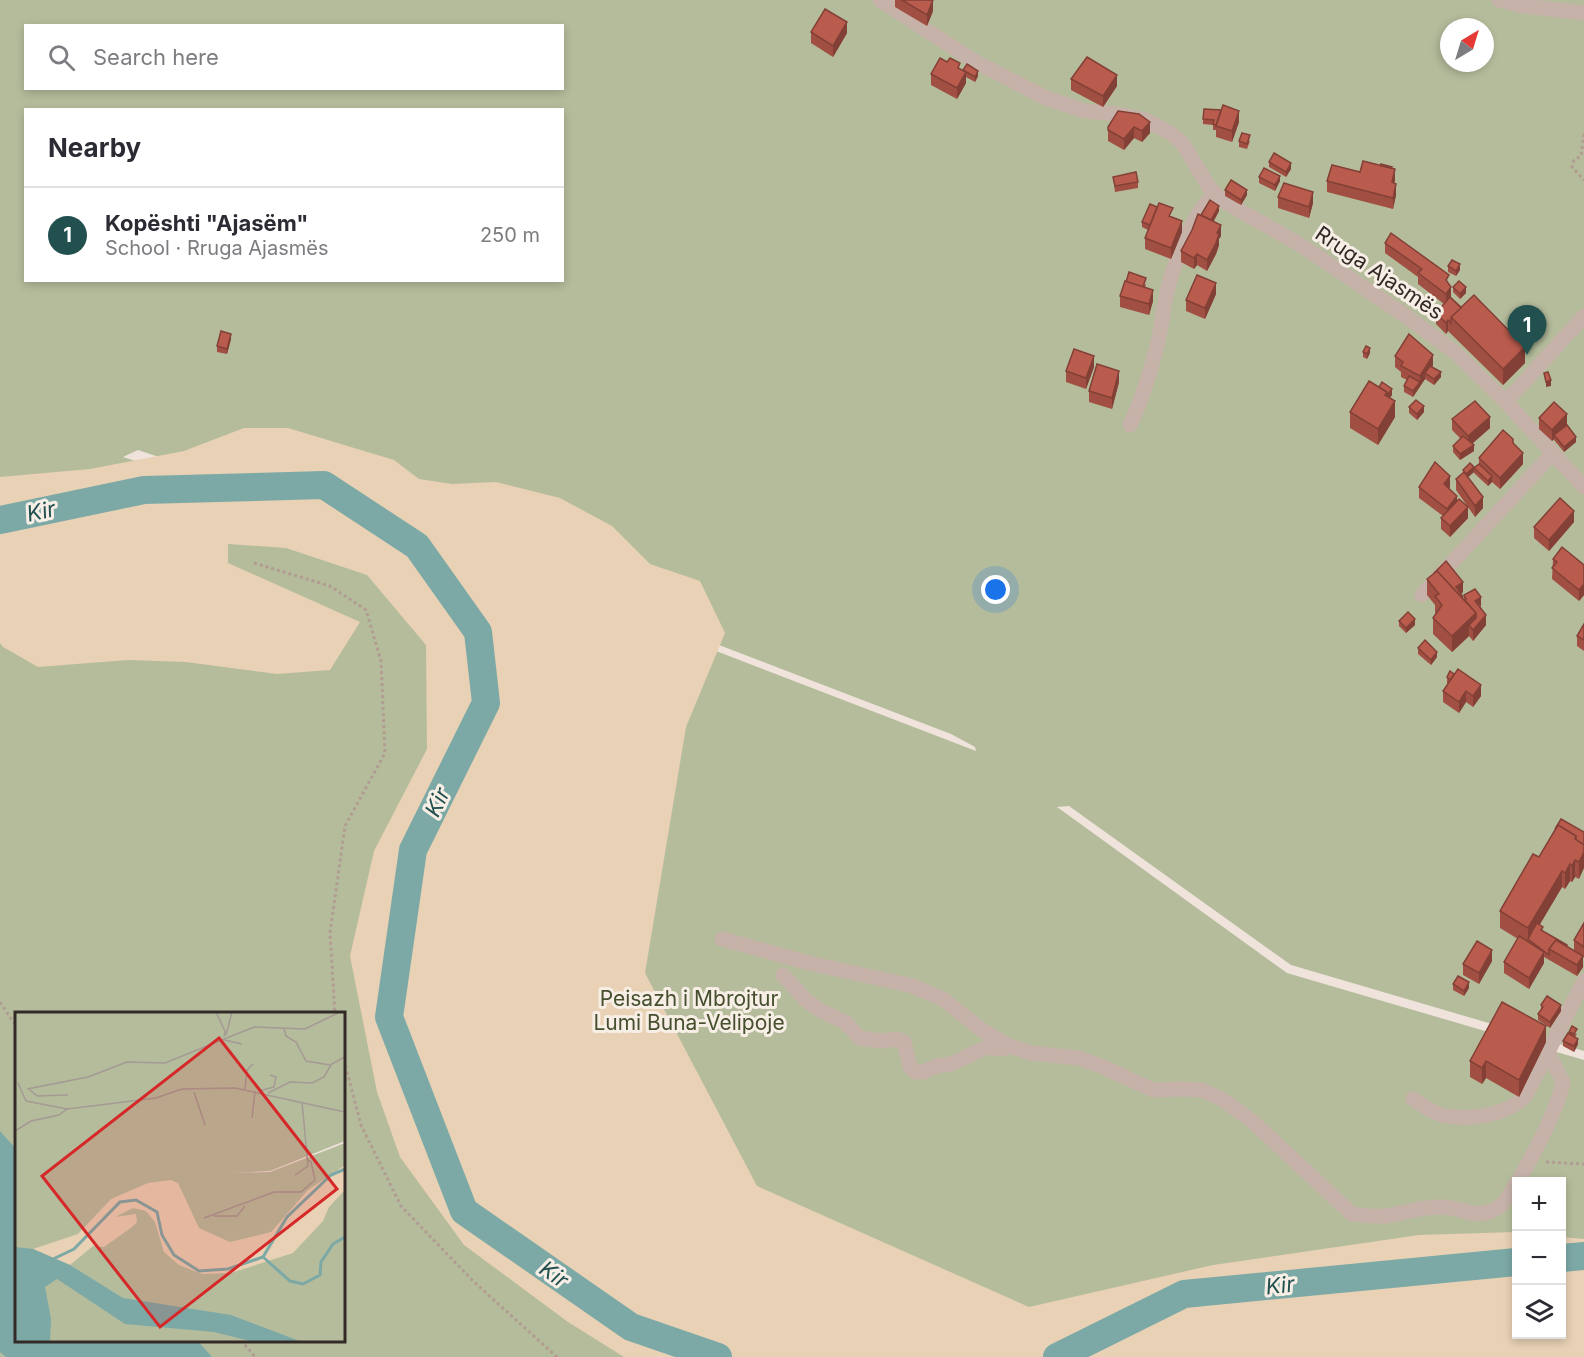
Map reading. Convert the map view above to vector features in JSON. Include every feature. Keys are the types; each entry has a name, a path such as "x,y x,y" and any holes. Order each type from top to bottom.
{"street":[{"name":"Rruga Ajasmës","path":"879,0 974,61 1048,99 1085,111 1118,114 1146,120 1159,126 1183,144 1216,194 1235,209 1299,244 1456,353 1553,453 1581,478"},
{"path":"1499,0 1524,6 1584,13"},
{"path":"1130,425 1146,384 1157,345 1174,266 1206,202 1216,194"},
{"path":"1506,402 1584,316"},
{"path":"1422,595 1553,453"},
{"path":"722,939 813,964 913,986 943,999 982,1030 1009,1046 1030,1053 1078,1058 1153,1090 1202,1090 1222,1099 1252,1121 1352,1214 1385,1216 1424,1208 1444,1207 1475,1215 1501,1207 1512,1190"},
{"path":"783,975 806,1000 821,1011 845,1022 860,1038 904,1042 910,1067 915,1072 951,1064 987,1047 1002,1049 1009,1046"},
{"path":"1413,1099 1428,1110 1455,1117 1484,1116 1521,1101 1584,981"},
{"path":"1520,1177 1560,1096 1563,1082 1548,1052"}],"path":[{"path":"1584,134 1581,156 1574,160 1572,167 1584,180"},
{"path":"254,563 330,586 366,610 381,661 385,753 345,826 330,933 335,1012"},
{"path":"0,1002 15,1024"},
{"path":"345,1064 361,1125 400,1206 473,1281 557,1357"},
{"path":"1535,1150 1540,1160 1584,1164"},
{"path":"243,1342 255,1357"}],"green space":[{"name":"Peisazh i Mbrojtur Lumi Buna-Velipoje","path":"0,0 1584,0 1584,1051 1291,965 1069,806 1057,807 1287,973 1584,1060 1584,1357 0,1357","holes":["138,450 698,637 951,734 975,747 976,751 698,644 123,457"]}],"sand":[{"path":"244,428 288,428 394,460 419,479 452,484 496,482 560,498 612,526 650,564 700,581 725,633 686,727 645,973 757,1186 1029,1307 1213,1265 1419,1235 1512,1232 1512,1339 1566,1339 1566,1237 1584,1239 1584,1357 624,1357 568,1322 464,1245 400,1157 377,1092 350,956 374,851 427,749 426,645 367,575 286,548 228,544 228,563 360,622 330,670 277,674 186,662 128,660 38,667 0,643 0,477 90,469 184,451"}],"water":[{"path":"0,1131 15,1148 15,1342 199,1342 212,1357 6,1357 0,1352"}],"building":[{"path":"902,0 933,0 927,15"},
{"path":"825,9 847,22 833,46 811,32"},
{"path":"1087,57 1117,75 1103,96 1071,79"},
{"path":"940,58 947,62 950,58 960,63 958,68 966,72 957,88 931,74"},
{"path":"967,64 978,71 975,77 963,70"},
{"path":"1223,105 1239,111 1232,131 1216,126"},
{"path":"1204,109 1221,110 1216,125 1213,124 1214,120 1203,119"},
{"path":"1118,111 1139,114 1150,122 1142,131 1134,127 1124,139 1108,130"},
{"path":"1242,133 1250,135 1247,144 1239,141"},
{"path":"1274,153 1291,163 1286,172 1269,162"},
{"path":"1363,161 1395,169 1392,182 1396,184 1393,198 1327,181 1332,165 1360,172"},
{"path":"1264,168 1280,176 1275,185 1259,177"},
{"path":"1136,172 1138,182 1115,186 1113,177"},
{"path":"1231,180 1247,190 1241,200 1225,190"},
{"path":"1284,183 1313,192 1309,207 1278,197"},
{"path":"1210,200 1219,206 1211,220 1201,215"},
{"path":"1159,203 1173,208 1169,216 1182,221 1171,248 1145,238"},
{"path":"1150,204 1157,207 1150,225 1142,222"},
{"path":"1198,214 1221,225 1216,243 1207,260 1197,254 1194,258 1181,251"},
{"path":"1391,233 1449,275 1446,280 1451,287 1446,294 1418,273 1422,269 1385,243"},
{"path":"1452,260 1460,264 1456,271 1448,266"},
{"path":"1129,272 1146,278 1143,287 1126,282"},
{"path":"1197,275 1216,283 1205,308 1186,300"},
{"path":"1125,281 1153,290 1149,304 1120,296"},
{"path":"1459,281 1466,287 1460,294 1453,287"},
{"path":"1474,295 1525,347 1503,369 1451,317"},
{"path":"1450,297 1461,308 1451,317 1451,323 1448,320 1446,323 1436,313"},
{"path":"221,331 231,334 227,349 217,346"},
{"path":"1409,334 1433,355 1420,376 1401,366 1403,362 1395,356"},
{"path":"1366,346 1370,348 1367,354 1363,352"},
{"path":"1074,349 1094,356 1086,378 1066,371"},
{"path":"1097,364 1119,371 1112,398 1089,391"},
{"path":"1430,366 1441,372 1434,379 1425,373"},
{"path":"1548,372 1551,380 1546,382 1544,373"},
{"path":"1409,376 1420,382 1413,391 1404,386"},
{"path":"1369,381 1387,392 1385,395 1395,401 1378,429 1350,412"},
{"path":"1382,382 1392,389 1387,395 1387,392 1379,387"},
{"path":"1416,400 1424,406 1417,414 1409,407"},
{"path":"1475,401 1490,417 1468,436 1452,419"},
{"path":"1554,402 1567,414 1552,430 1539,418"},
{"path":"1567,425 1576,437 1564,447 1554,435"},
{"path":"1503,430 1523,453 1500,478 1479,458"},
{"path":"1463,436 1474,445 1460,454 1453,446"},
{"path":"1435,462 1450,476 1444,484 1457,496 1447,509 1419,487"},
{"path":"1470,463 1474,467 1466,474 1463,470"},
{"path":"1479,464 1492,476 1488,481 1474,468"},
{"path":"1464,472 1483,497 1475,506 1456,479"},
{"path":"1560,498 1574,511 1549,540 1534,527"},
{"path":"1459,499 1468,507 1450,526 1441,518"},
{"path":"1562,547 1584,565 1584,584 1579,590 1552,568 1557,562 1553,559"},
{"path":"1446,561 1463,582 1456,587 1462,598 1437,571 1434,573"},
{"path":"1437,571 1476,613 1452,636 1433,618 1442,605 1435,596 1439,594 1427,579"},
{"path":"1475,589 1481,597 1475,601 1486,615 1473,630 1469,625 1476,618 1476,613 1465,600 1464,595"},
{"path":"1408,612 1415,619 1406,628 1399,621"},
{"path":"1584,624 1584,640 1577,636"},
{"path":"1425,640 1437,652 1431,660 1418,648"},
{"path":"1458,669 1481,685 1473,696 1466,691 1459,702 1443,691"},
{"path":"1450,671 1454,674 1450,680 1447,677"},
{"path":"1561,819 1584,832 1584,845 1576,840 1576,836 1558,825 1555,829"},
{"path":"1558,825 1576,836 1575,839 1584,845 1584,852 1579,862 1575,860 1565,873 1562,871 1528,928 1500,911 1533,854 1539,857"},
{"path":"1537,923 1543,927 1541,930 1567,945 1556,940 1549,949 1549,955 1528,939"},
{"path":"1584,923 1584,947 1574,940"},
{"path":"1519,936 1544,952 1529,978 1504,962"},
{"path":"1556,940 1583,956 1577,965 1549,949"},
{"path":"1477,941 1492,950 1479,973 1463,964"},
{"path":"1458,976 1469,982 1464,991 1453,984"},
{"path":"1547,996 1561,1005 1550,1022 1538,1014"},
{"path":"1502,1002 1546,1026 1519,1080 1486,1061 1482,1068 1470,1061"},
{"path":"1572,1026 1577,1029 1574,1034 1569,1032"},
{"path":"1568,1033 1578,1039 1574,1046 1563,1041"}],"waterway":[{"name":"Kir","path":"0,520 144,490 324,485 417,546 478,632 486,703 413,850 389,1017 464,1211 631,1327 718,1357"},
{"name":"Kir","path":"1566,1258 1584,1256"},
{"name":"Kir","path":"1057,1357 1184,1294 1512,1262"}],"place":[{"name":"Kopështi \"Ajasëm\"","path":"1527,355"}]}
